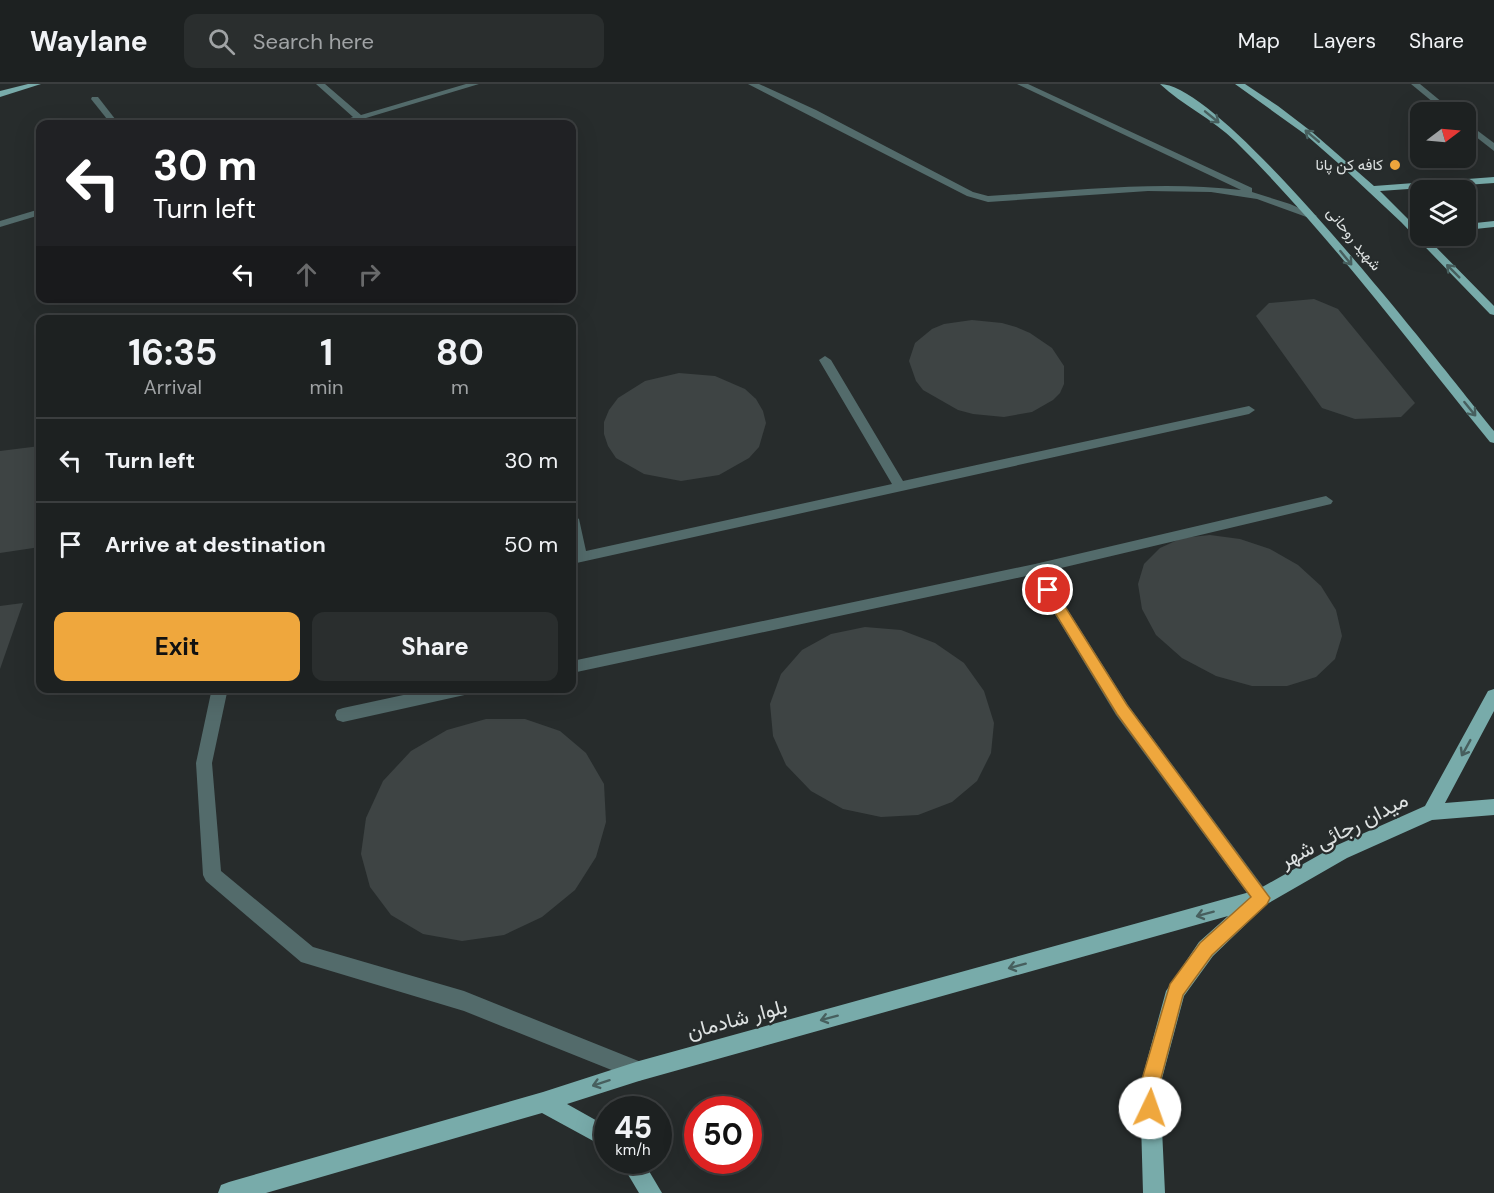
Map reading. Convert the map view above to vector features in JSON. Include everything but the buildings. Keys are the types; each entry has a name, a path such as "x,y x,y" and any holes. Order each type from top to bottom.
{"main road":[{"path":"0,94 37,84"},
{"name":"شهید روحانی","path":"1164,84 1205,111 1238,138 1312,216 1494,439"},
{"path":"1239,84 1310,134 1410,225"},
{"path":"1371,189 1494,180"},
{"path":"1476,226 1494,224"},
{"path":"1431,246 1494,312"},
{"path":"1431,812 1494,696"},
{"name":"میدان رجائی شهر","path":"1154,1193 1150,1086 1176,991 1206,949 1261,898 1341,852 1431,812 1494,807"},
{"name":"بلوار شادمان","path":"229,1193 639,1071 1261,898"},
{"path":"543,1101 594,1131"},
{"path":"639,1174 651,1193"}],"street":[{"path":"320,84 360,118"},
{"path":"353,120 475,84"},
{"path":"752,84 813,112 970,194 988,199 1167,187 1245,193 1274,201"},
{"path":"1021,84 1274,201 1312,216"},
{"path":"1415,84 1438,102"},
{"path":"95,99 112,120"},
{"path":"1476,133 1494,148"},
{"path":"0,224 36,213"},
{"path":"825,360 900,487"},
{"path":"576,558 1249,410"},
{"path":"576,666 1035,569 1326,501"},
{"path":"1035,569 1122,710 1261,898"},
{"path":"219,693 204,763 212,875 308,955 464,1000 639,1071"},
{"path":"343,715 446,693"}],"place":[{"name":"کافه کن پانا","path":"1395,165"}],"route":[{"path":"1048,590 1122,710 1261,898 1206,949 1176,991 1150,1086 1150,1108"}]}
